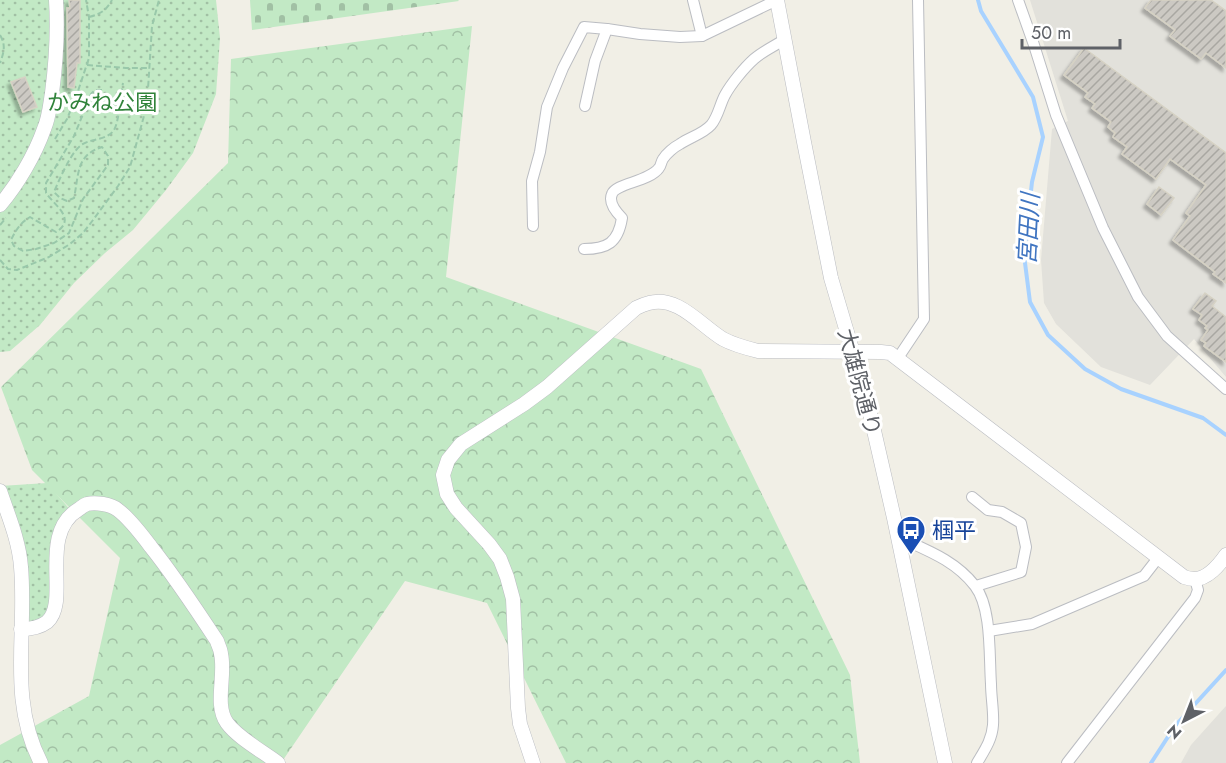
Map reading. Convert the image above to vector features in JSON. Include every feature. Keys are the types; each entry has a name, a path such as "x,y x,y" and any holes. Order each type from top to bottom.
{"street":[{"path":"0,205 22,172 45,128 55,70 56,0"},
{"path":"693,0 702,36"},
{"path":"533,226 532,181 540,152 547,107 563,68 584,27 670,37 702,36 777,0"},
{"name":"大雄院通り","path":"777,0 831,278 867,400 945,763"},
{"path":"898,358 924,319 918,0"},
{"path":"1018,0 1056,115 1103,228 1137,297 1167,336 1226,389"},
{"path":"585,106 595,61 607,29"},
{"path":"584,249 607,246 620,230 622,218 615,211 611,201 611,194 615,189 638,182 659,169 663,158 679,144 712,124 725,95 754,59 785,39"},
{"path":"533,763 520,724 513,599 507,577 500,559 447,494 443,475 448,460 461,444 524,404 636,308 649,303 672,304 686,311 724,339 758,351 890,353 1184,577 1195,579 1210,573 1226,555"},
{"path":"0,490 18,546 21,564 21,702 27,731 40,763"},
{"path":"972,497 988,510 1002,512 1021,523 1026,547 1021,572 975,586"},
{"path":"21,629 39,627 49,621 54,611 58,538 65,522 73,513 87,504 117,508 170,570 217,641 222,665 221,707 223,717 236,732 278,763"},
{"path":"898,537 945,558 975,586 982,599 989,631 993,725 988,746 977,763"},
{"path":"989,631 1032,624 1144,576 1158,558"},
{"path":"1067,763 1195,598 1198,590 1195,579"}],"path":[{"path":"89,17 100,14 108,8 112,0"},
{"path":"0,260 8,268 17,270 36,263 69,244 83,233 130,167 147,105 152,26 159,0"},
{"path":"0,35 5,50 0,63"},
{"path":"87,65 149,68"},
{"path":"102,90 95,90 91,94 75,136 46,183 46,193 63,212 65,221 63,228 56,232 30,217 23,221 11,240 14,246 22,251 54,243 69,234 84,199 108,165 108,156 102,147 82,159 74,198 67,201 54,192 78,147 86,142 110,135 115,128 123,83"}],"shaded area":[{"path":"1030,0 1226,0 1226,377 1194,339 1150,385 1101,367 1056,324 1044,303 1041,260 1052,129 1068,121"},
{"path":"1226,706 1226,763 1181,763 1191,745"}],"green space":[{"name":"かみね公園","path":"0,0 216,0 220,38 216,94 193,153 133,230 74,283 40,325 10,351 0,352"},
{"path":"250,0 458,0 459,1 252,30"},
{"path":"472,26 446,277 701,369 850,675 860,763 566,763 487,603 405,581 281,763 0,763 0,745 89,696 120,558 32,470 1,387 228,163 231,59"},
{"path":"47,483 73,513 65,522 54,611 21,629 22,590 0,486"}],"building":[{"path":"69,0 80,0 80,63 77,63 74,88 68,87 67,8 70,8"},
{"path":"1151,0 1211,0 1226,11 1226,68 1206,53 1201,59 1170,36 1175,30 1145,8"},
{"path":"1084,48 1226,153 1226,283 1173,240 1190,216 1186,213 1206,185 1170,159 1156,179 1122,154 1127,147 1113,137 1115,133 1108,127 1111,122 1092,108 1095,104 1085,97 1088,93 1064,75"},
{"path":"25,77 37,107 23,112 11,82"},
{"path":"1159,187 1174,198 1161,215 1147,204"},
{"path":"1205,293 1216,301 1212,306 1226,317 1226,362 1204,346 1206,343 1201,340 1208,330 1205,328 1207,326 1199,320 1202,315 1193,309"}],"waterway":[{"name":"宮田川","path":"978,0 981,11 1033,97 1043,137 1032,182 1024,255 1030,302 1048,335 1085,369 1121,389 1203,418 1226,435"},
{"name":"宮田川","path":"1151,763 1175,726 1226,670"}],"place":[{"name":"椢平","path":"911,556"}]}
